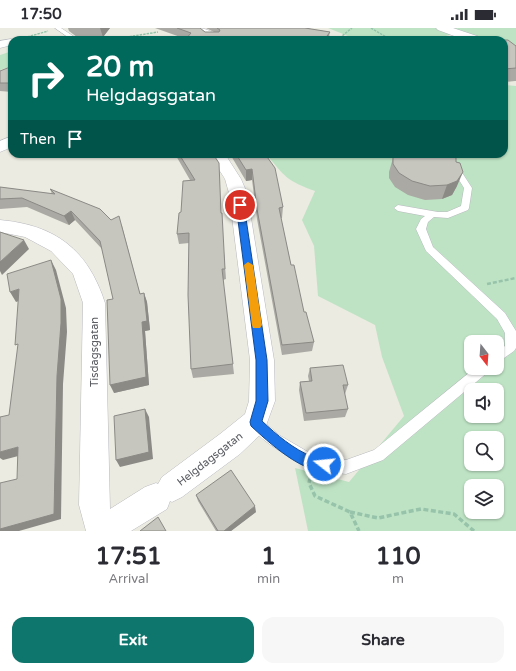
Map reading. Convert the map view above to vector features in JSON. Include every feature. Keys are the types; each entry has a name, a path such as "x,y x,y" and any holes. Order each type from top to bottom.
{"street":[{"path":"198,28 210,36"},
{"path":"442,28 465,36"},
{"path":"220,158 233,179 238,193 262,360 262,401 256,422"},
{"name":"Tisdagsgatan","path":"0,226 32,232 51,241 83,272 90,287 94,303 94,505 103,531"},
{"name":"Helgdagsgatan","path":"103,531 164,492 230,444 256,422"}],"lane":[{"path":"58,28 70,36"},
{"path":"398,208 431,215 448,215 465,208 468,188 458,173 455,174"},
{"path":"431,215 424,221 421,229 429,249 501,316 511,332 510,348 504,353"},
{"path":"256,422 274,440 313,463 346,467 378,455 475,375"}],"path":[{"path":"31,36 58,28"},
{"path":"342,36 352,28"},
{"path":"371,28 384,36"},
{"path":"133,36 158,32"},
{"path":"471,288 516,278"},
{"path":"313,463 309,483 315,496 350,512 378,518 421,509 454,514 474,531"},
{"path":"350,512 359,531"}],"green space":[{"path":"328,28 516,28 516,53 508,51 508,36 458,36 453,34 446,36 348,36"},
{"path":"8,52 8,67 0,70 0,55"},
{"path":"508,85 516,86 516,531 308,531 295,468 349,482 404,416 382,357 375,325 318,296 314,246 302,220 315,191 292,181 269,158 508,158"}],"building":[{"path":"177,28 200,28 205,32 219,32 220,30 217,28 305,28 330,32 327,36 188,36 191,33"},
{"path":"508,40 516,46 516,68 508,69"},
{"path":"8,68 8,83 0,83 0,71"},
{"path":"181,158 216,158 219,163 222,213 225,269 222,269 233,364 191,369 188,295 189,233 177,234 179,213 181,212 183,181 195,180"},
{"path":"238,158 268,158 275,168 283,207 279,208 291,265 294,265 304,312 306,312 314,342 282,345 257,209 252,169 246,170"},
{"path":"393,158 456,158 456,162 460,163 463,172 457,181 447,185 430,186 412,181 399,173 393,164"},
{"path":"0,187 55,194 50,189 100,209 111,220 119,216 140,294 144,293 147,321 142,322 146,377 110,385 107,300 113,299 100,241 71,211 64,216 22,198 0,199"},
{"path":"0,232 24,240 0,262"},
{"path":"51,260 61,299 61,323 57,376 54,514 0,529 0,483 17,479 18,447 0,452 0,417 9,415 18,344 15,345 19,289 10,292 7,274"},
{"path":"343,365 348,385 343,385 348,409 306,413 300,382 312,381 310,368"},
{"path":"145,409 149,452 116,460 114,416"},
{"path":"231,470 255,506 224,531 218,531 196,495"},
{"path":"158,517 166,531 140,531"}],"slow traffic":[{"path":"248,265 257,325"}],"route":[{"path":"240,205 262,360 262,401 256,422 274,440 287,449 313,463 324,464"}]}
